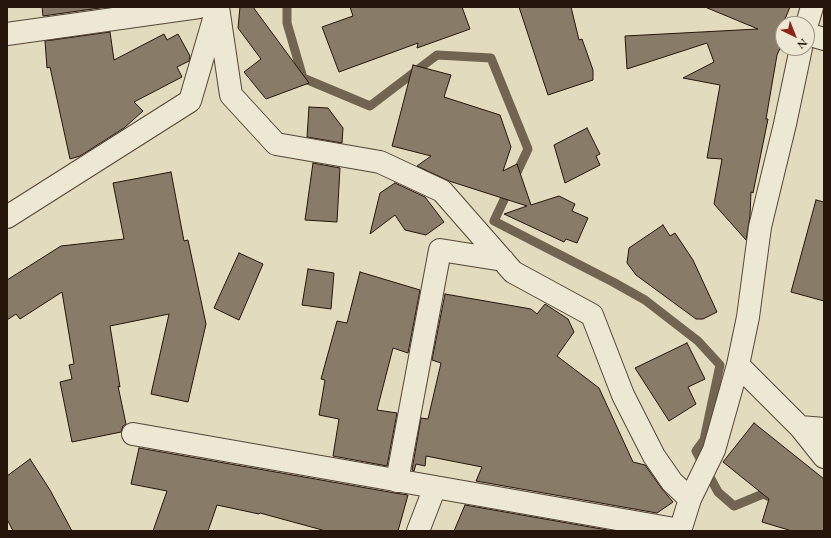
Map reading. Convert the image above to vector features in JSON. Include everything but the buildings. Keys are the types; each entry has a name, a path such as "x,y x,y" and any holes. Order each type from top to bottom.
{"street":[{"path":"7,34 199,7"},
{"path":"7,217 190,101 218,7"},
{"path":"218,7 231,95 276,144 380,162 442,191 514,272 592,315 623,395 654,456 672,482 700,480"},
{"path":"133,434 680,531 700,480 714,450 738,365 748,317 760,228 799,56"},
{"path":"397,481 440,250 503,260"},
{"path":"738,365 800,427 824,457"},
{"path":"800,427 824,429"},
{"path":"418,531 435,487"}],"waterway":[{"path":"287,7 287,23 303,78 370,106 437,55 491,58 528,149 494,221 645,300 698,341 720,365 704,440 696,451 718,492 734,506 763,494 774,499"}]}
